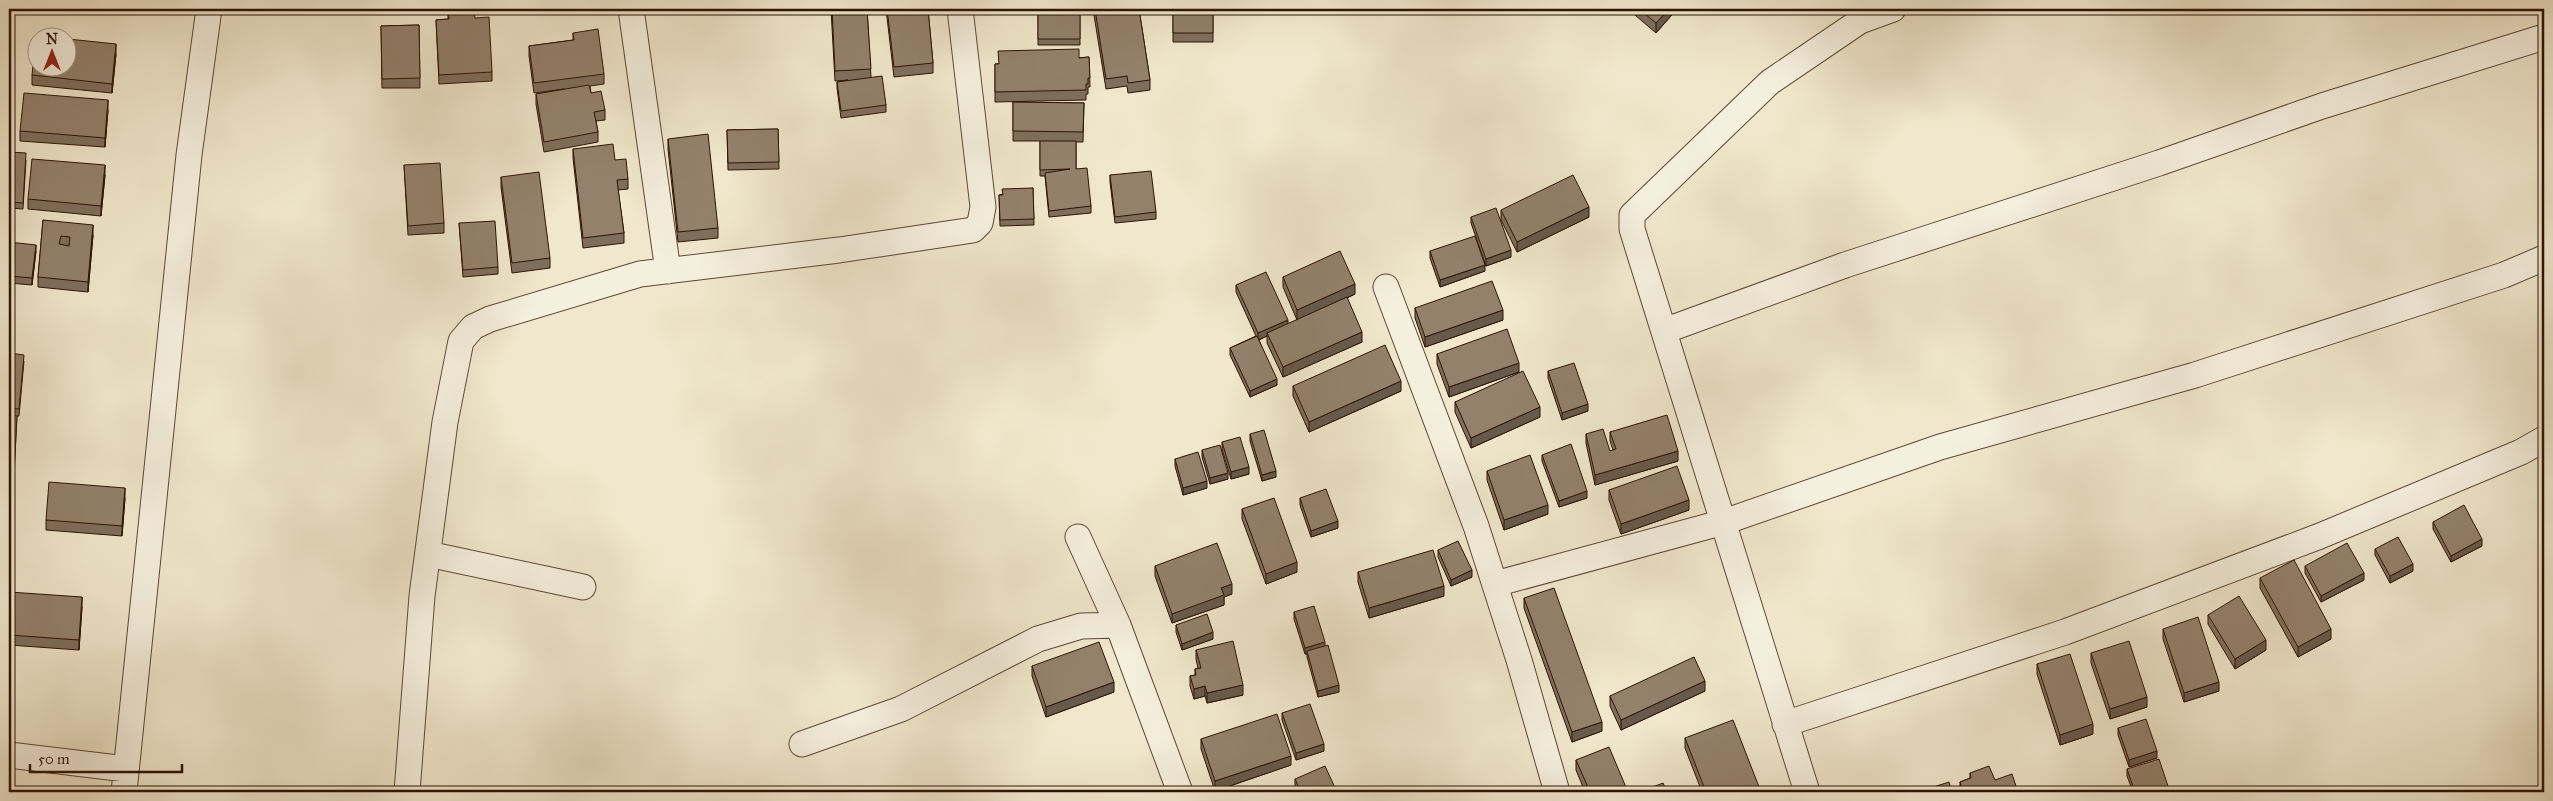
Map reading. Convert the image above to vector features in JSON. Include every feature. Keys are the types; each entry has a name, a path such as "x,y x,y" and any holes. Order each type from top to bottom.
{"street":[{"path":"9,755 125,781 188,165 209,9"},
{"path":"631,9 668,272"},
{"path":"407,792 422,596 445,422 461,341 473,327 490,319 640,274 668,272 973,230 980,223 983,206 960,9"},
{"path":"1807,792 1632,229 1632,215 1770,82 1860,21 1893,9"},
{"path":"1664,331 1845,265 2149,166 2322,106 2544,37"},
{"path":"1495,584 1724,522 1940,447 2195,375 2504,274 2544,258"},
{"path":"1386,287 1476,526 1557,792"},
{"path":"1785,724 2074,629 2320,536 2521,452 2544,439"},
{"path":"1078,537 1118,625 1180,792"},
{"path":"428,554 583,587"},
{"path":"802,744 901,709 1038,639 1081,626 1118,625"}],"building":[{"path":"448,9 474,9 475,18 489,17 492,72 439,75 436,20 449,19"},
{"path":"832,9 867,9 871,69 835,71"},
{"path":"887,9 928,9 933,63 894,67"},
{"path":"1038,9 1080,9 1080,39 1038,39"},
{"path":"1095,9 1139,9 1150,80 1128,83 1127,76 1106,79"},
{"path":"1173,9 1213,9 1213,33 1173,33"},
{"path":"1639,9 1669,9 1656,23"},
{"path":"419,25 420,78 382,79 381,26"},
{"path":"598,29 604,74 534,83 529,46 574,40 573,33"},
{"path":"78,40 116,44 112,84 59,78 78,78"},
{"path":"1079,49 1079,58 1089,57 1090,78 1088,78 1088,84 1086,84 1086,90 995,92 995,64 999,64 998,51"},
{"path":"882,76 886,105 841,111 837,82"},
{"path":"589,85 591,93 601,91 605,110 594,112 598,132 544,142 536,94"},
{"path":"24,93 108,100 105,138 20,131"},
{"path":"1013,102 1084,103 1083,132 1013,131"},
{"path":"778,129 779,162 728,163 727,130"},
{"path":"708,134 718,228 678,232 668,139"},
{"path":"1040,141 1076,141 1076,169 1087,168 1091,206 1049,211 1045,173 1070,169 1040,170"},
{"path":"613,144 615,160 626,159 628,179 617,180 624,233 583,238 573,149"},
{"path":"9,152 26,153 23,203 9,202"},
{"path":"32,159 105,165 101,206 28,199"},
{"path":"440,163 444,223 408,226 404,165"},
{"path":"1151,171 1156,212 1115,217 1110,175"},
{"path":"539,172 550,258 512,263 501,177"},
{"path":"1573,175 1589,207 1517,242 1501,210"},
{"path":"1033,188 1034,219 1000,220 999,195 1003,195 1002,189"},
{"path":"1496,208 1511,250 1486,259 1471,217"},
{"path":"43,220 93,225 88,282 38,277","holes":["61,236 70,237 69,246 59,244"]},
{"path":"495,221 498,267 463,270 459,223"},
{"path":"1475,236 1485,265 1440,280 1430,251"},
{"path":"9,242 36,245 32,278 9,276"},
{"path":"1340,251 1355,284 1297,310 1283,277"},
{"path":"1266,272 1288,320 1258,333 1236,285"},
{"path":"1492,281 1503,310 1425,337 1415,308"},
{"path":"1347,297 1362,332 1283,367 1267,333"},
{"path":"1507,329 1519,363 1449,387 1437,354"},
{"path":"1257,336 1277,379 1250,391 1230,348"},
{"path":"1385,345 1401,381 1309,422 1293,386"},
{"path":"9,353 24,355 19,409 9,408"},
{"path":"1574,363 1588,404 1562,413 1548,371"},
{"path":"1523,371 1540,407 1471,438 1455,402"},
{"path":"9,415 17,416 14,471 9,470"},
{"path":"1667,415 1678,451 1595,475 1586,434 1603,429 1610,451 1616,449 1610,432"},
{"path":"1264,430 1276,471 1262,475 1250,434"},
{"path":"1240,437 1249,467 1231,472 1222,442"},
{"path":"1571,444 1587,491 1559,501 1542,455"},
{"path":"1220,445 1228,473 1210,478 1202,450"},
{"path":"1198,452 1207,481 1183,488 1175,459"},
{"path":"1530,455 1548,505 1504,520 1487,471"},
{"path":"1677,466 1689,500 1621,524 1609,490"},
{"path":"49,482 125,488 122,526 46,520"},
{"path":"1326,489 1338,521 1311,531 1300,498"},
{"path":"1274,498 1297,562 1266,574 1242,509"},
{"path":"2464,505 2482,539 2451,556 2433,522"},
{"path":"2398,537 2413,564 2390,576 2375,549"},
{"path":"1458,541 1472,570 1451,580 1438,550"},
{"path":"1217,543 1232,584 1221,588 1224,595 1172,614 1155,566"},
{"path":"2347,543 2364,573 2321,596 2305,566"},
{"path":"1433,550 1444,586 1369,608 1358,572"},
{"path":"2294,560 2331,629 2298,647 2260,578"},
{"path":"1554,588 1602,722 1572,732 1524,598"},
{"path":"9,592 82,597 79,640 9,635"},
{"path":"2239,596 2266,640 2235,659 2208,615"},
{"path":"1314,606 1325,642 1305,648 1294,612"},
{"path":"1207,614 1213,632 1182,644 1176,625"},
{"path":"2198,617 2219,682 2184,693 2163,629"},
{"path":"1233,641 1243,685 1207,693 1205,686 1194,689 1190,676 1196,675 1195,669 1201,668 1196,650"},
{"path":"2129,641 2147,697 2110,709 2091,653"},
{"path":"1099,642 1114,682 1046,707 1032,666"},
{"path":"1328,645 1339,685 1318,691 1307,651"},
{"path":"2070,654 2093,724 2060,735 2037,664"},
{"path":"1694,657 1705,681 1621,720 1610,696"},
{"path":"1310,704 1324,744 1296,753 1282,713"},
{"path":"1277,714 1291,756 1215,781 1201,739"},
{"path":"2146,719 2157,751 2129,760 2118,728"},
{"path":"1733,720 1761,792 1706,792 1685,738"},
{"path":"1609,747 1628,792 1590,792 1576,760"},
{"path":"2159,759 2170,792 2135,792 2127,769"},
{"path":"1325,766 1337,792 1301,792 1295,779"},
{"path":"1989,766 1995,780 2012,774 2018,792 1963,792 1960,782 1971,778 1970,773"},
{"path":"1949,782 1952,792 1918,792"},
{"path":"1663,783 1667,792 1640,792"}]}
